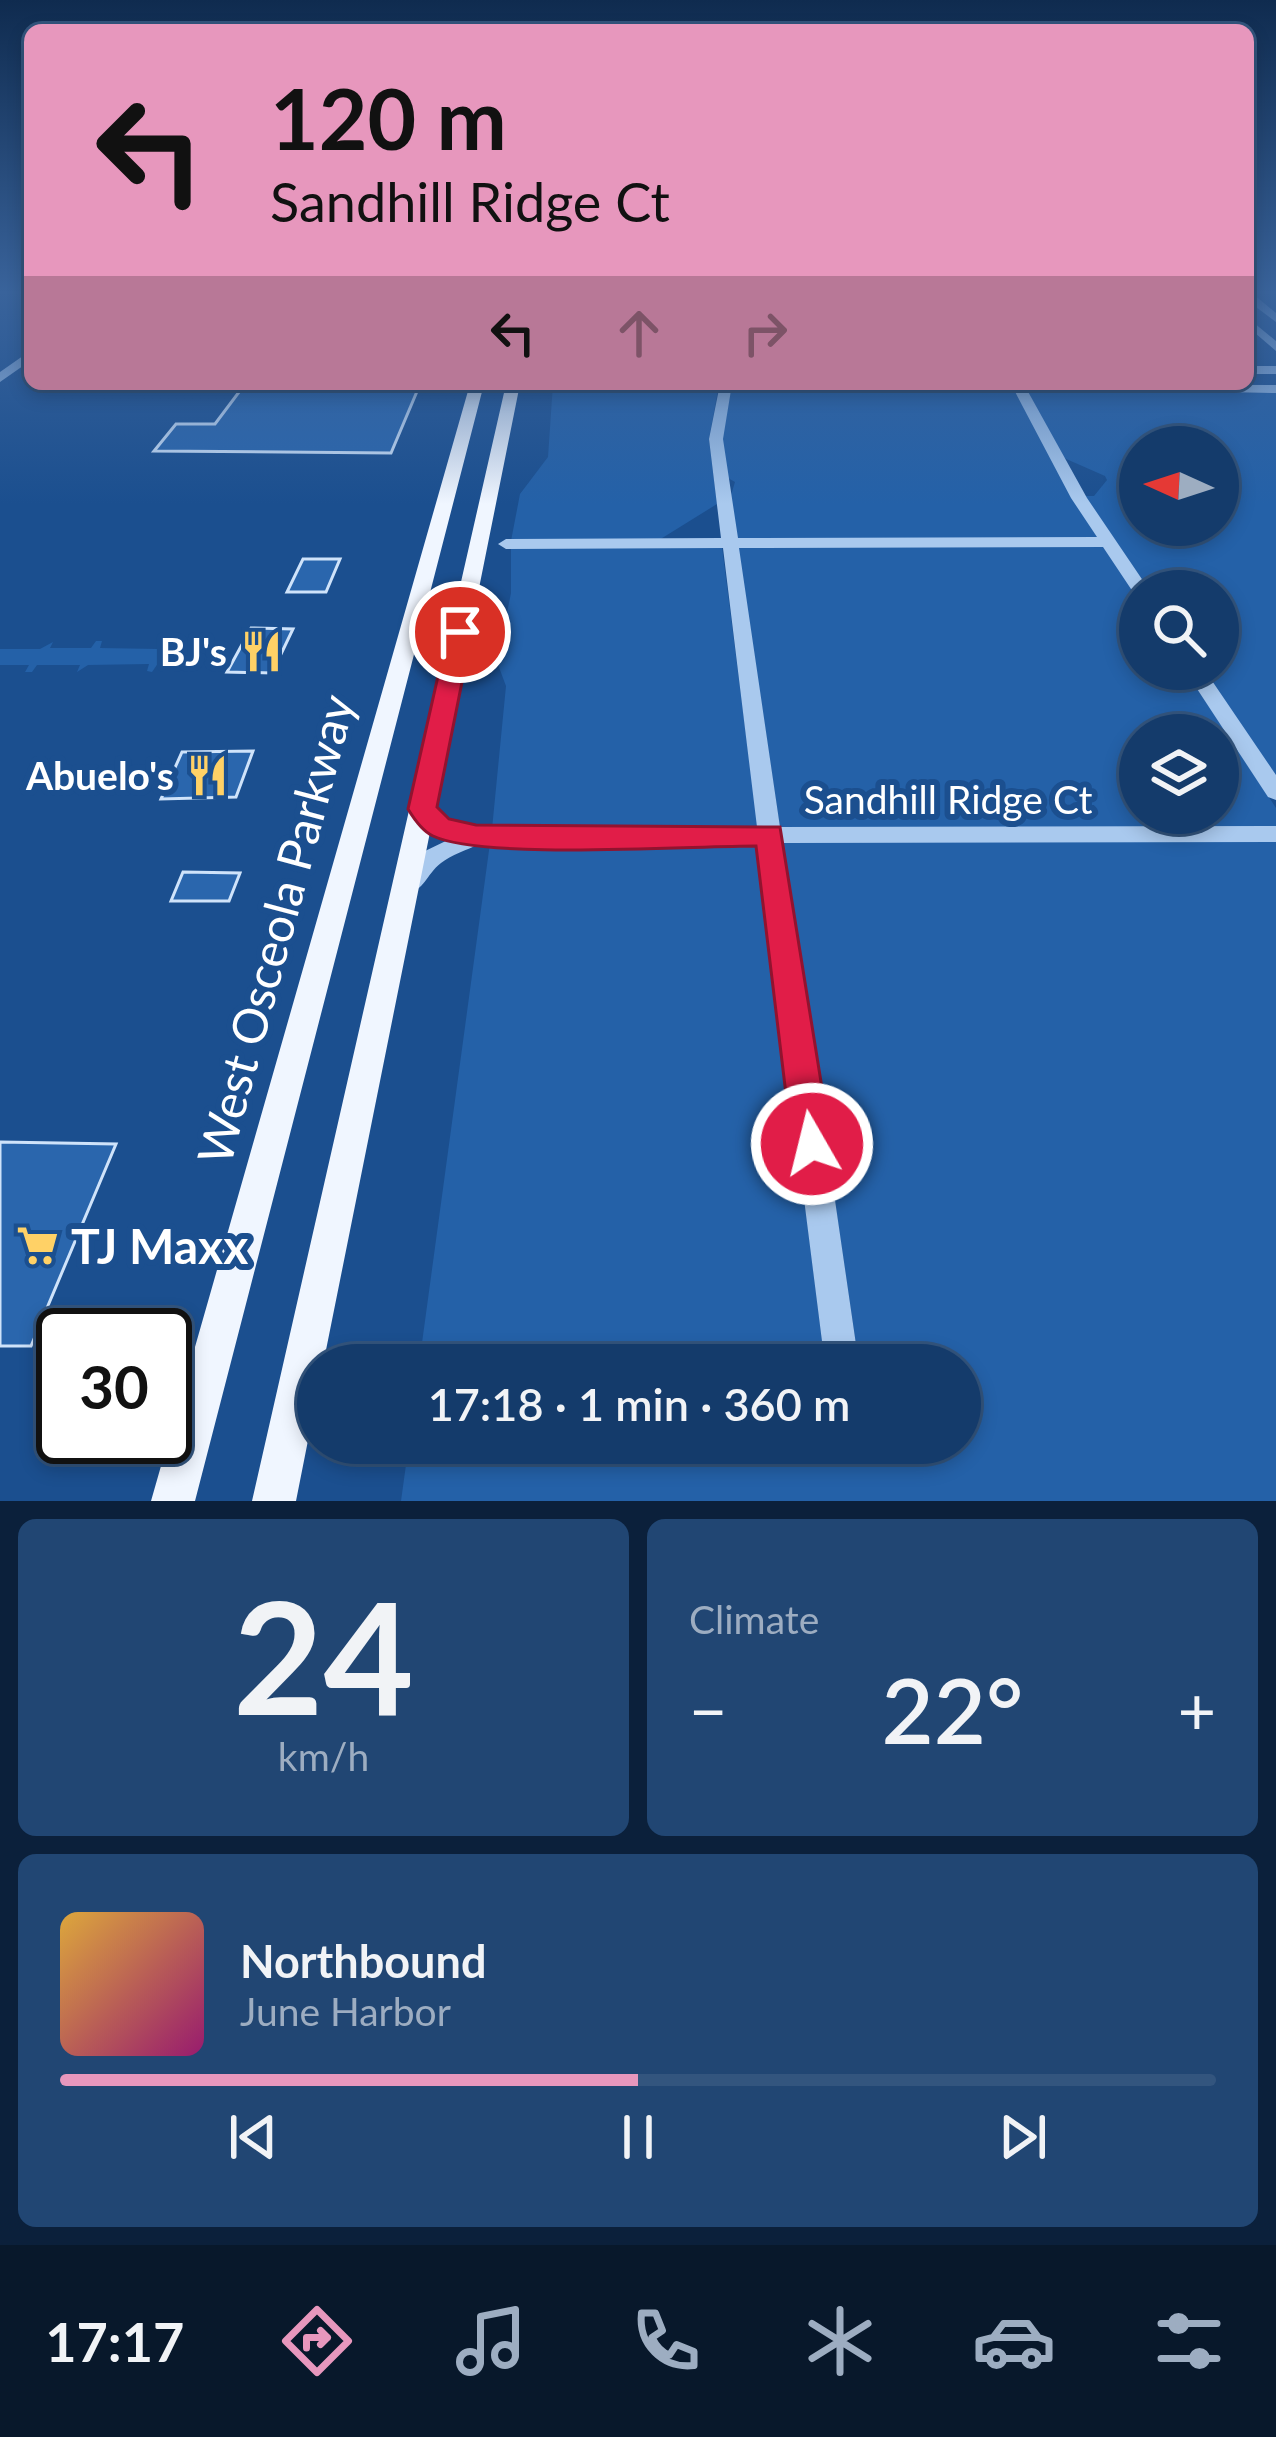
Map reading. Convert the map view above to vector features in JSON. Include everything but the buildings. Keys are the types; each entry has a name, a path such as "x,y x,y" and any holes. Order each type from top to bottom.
{"main road":[{"name":"West Osceola Parkway","path":"173,1501 474,390"},
{"path":"274,1501 512,390"}],"street":[{"path":"724,390 716,439 839,1344"},
{"path":"1020,390 1128,570"},
{"path":"506,544 1109,542"},
{"path":"1208,690 1276,792"},
{"path":"422,809 440,827 476,836"},
{"name":"Sandhill Ridge Ct","path":"476,836 1276,834"},
{"path":"405,890 430,858 476,836"}],"shaded area":[{"path":"553,390 718,390 709,439 717,504 659,540 511,541 520,494 548,457"},
{"path":"731,390 1014,390 1099,539 737,540 731,495 735,482 728,478 722,440"},
{"path":"1027,390 1276,393 1276,776 1239,722 1239,714 1234,714 1217,690 1239,690 1239,570 1136,570 1119,546 1239,546 1239,426 1119,426 1119,546 1085,496 1094,496 1107,480 1064,458"},
{"path":"1103,546 1119,570 1119,690 1199,690 1214,714 1119,714 1119,827 780,828 738,547"},
{"path":"722,547 758,828 492,829 506,686 497,662 511,593 511,548"},
{"path":"102,641 100,648 158,649 162,642 172,643 152,672 147,671 149,664 88,665 77,672 80,665 37,665 25,672 29,665 0,665 0,649 40,649 53,642 50,648 91,648"},
{"path":"1239,751 1276,808 1276,827 1239,827"},
{"path":"1276,841 1276,1501 401,1501 406,1464 981,1464 981,1344 856,1344 782,842"},
{"path":"760,842 822,1344 422,1344 490,843"}],"place":[{"name":"BJ's","path":"261,651"},
{"name":"Abuelo's","path":"208,775"},
{"name":"TJ Maxx","path":"37,1245"}],"route":[{"path":"460,632 422,809 440,827 476,836 770,835 812,1144"}]}
